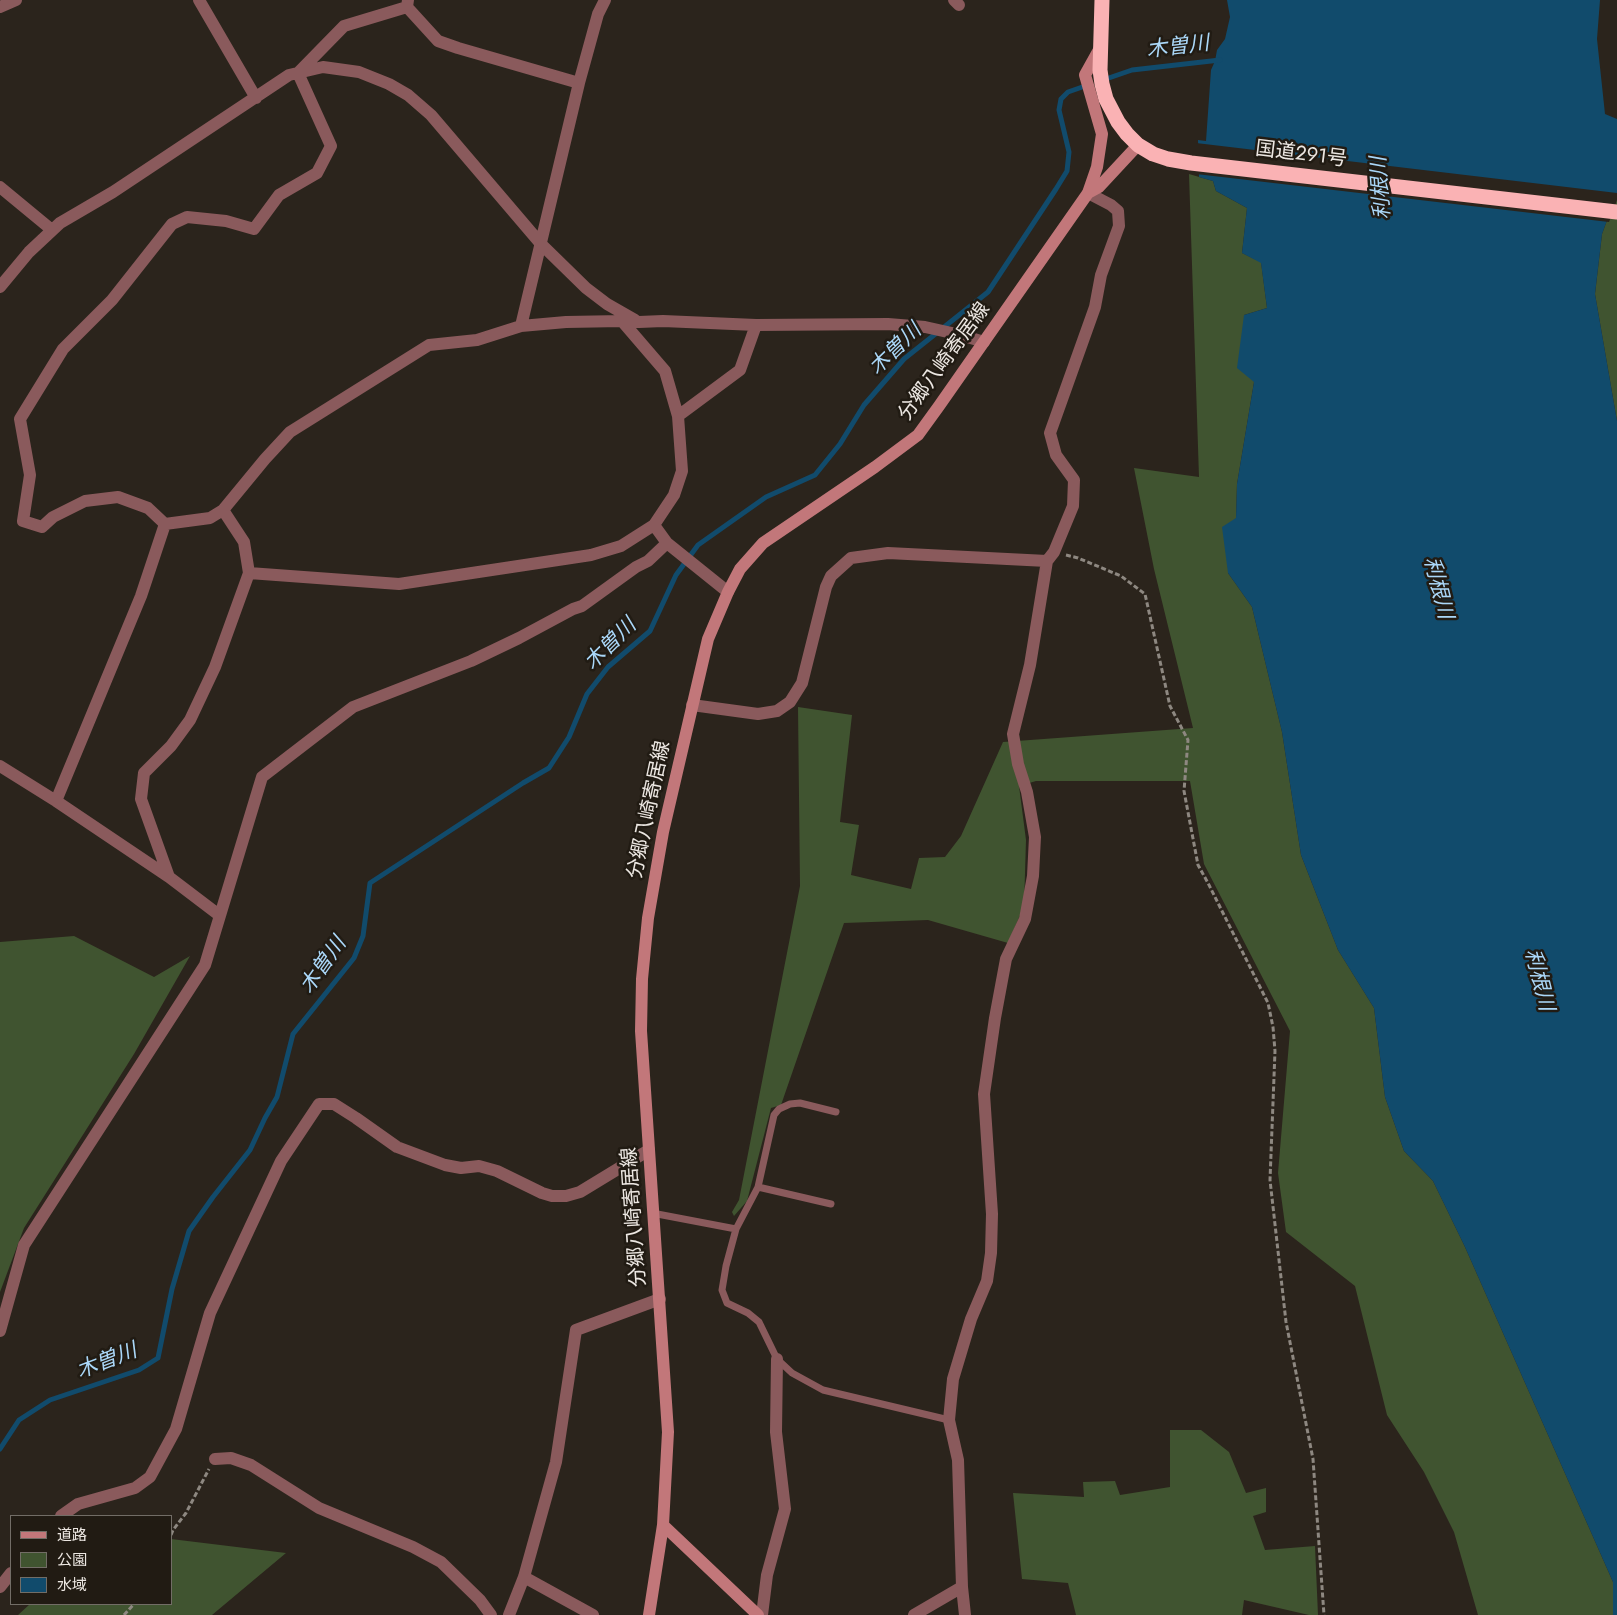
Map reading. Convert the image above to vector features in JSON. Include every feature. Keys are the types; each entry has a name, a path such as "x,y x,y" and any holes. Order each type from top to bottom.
{"highway":[{"name":"国道291号","path":"1102,0 1100,70 1097,94 1127,134 1138,145 1153,154 1191,163 1617,212"}],"main road":[{"path":"1088,193 1097,167 1102,134 1097,94 1085,75 1100,48"},
{"name":"分郷八崎寄居線","path":"649,1615 662,1525 668,1432 641,1031 642,979 648,918 664,832 708,639 740,569 763,543 876,467 918,435 1088,193 1099,187 1138,145"},
{"path":"662,1525 760,1615"}],"street":[{"path":"0,6 16,0"},
{"path":"200,0 256,98"},
{"path":"521,326 578,83 598,14 605,0"},
{"path":"298,73 344,26 407,4 438,41 578,83"},
{"path":"0,287 29,252 60,223 113,192 289,75 323,67 359,72 389,84 408,95 431,115 541,244 586,288 607,304 639,322"},
{"path":"165,524 148,508 118,498 85,501 53,517 42,527 24,521 30,475 20,418 63,349 112,300 172,224 187,217 226,221 254,229 279,195 317,173 330,146 298,73"},
{"path":"0,186 52,230"},
{"path":"965,1615 962,1587 958,1460 949,1420 953,1378 971,1318 987,1281 991,1253 992,1214 984,1094 1006,959 1025,919 1033,876 1035,838 1027,792 1018,764 1013,734 1030,665 1050,557 1073,506 1074,480 1056,456 1050,433 1095,307 1101,275 1119,226 1118,211 1111,205 1088,193"},
{"path":"165,524 210,518 223,510 264,459 290,432 429,345 477,340 521,326 566,322 622,321 756,325 888,324 925,327 984,342"},
{"path":"249,573 399,584 591,555 621,546 654,525 674,495 682,471 678,416 665,371 622,321"},
{"path":"678,416 740,370 756,325"},
{"path":"169,877 140,799 144,773 171,746 190,720 215,668 249,573 244,542 223,510"},
{"path":"56,801 141,596 165,524"},
{"path":"654,525 671,547 728,592"},
{"path":"0,1331 24,1245 205,965 262,778 353,707 471,661 520,638 582,606 636,567 671,547"},
{"path":"692,705 758,714 777,711 790,702 802,682 826,587 831,576 851,558 888,552 1050,557"},
{"path":"0,766 169,877 219,915"},
{"path":"63,1515 78,1504 135,1488 150,1477 176,1429 210,1313 281,1161 319,1104 334,1104 397,1147 445,1165 460,1168 479,1166 498,1171 552,1196 566,1196 580,1192 650,1150"},
{"path":"509,1615 524,1577 556,1462 576,1330 660,1299"},
{"path":"760,1615 767,1575 785,1510 776,1432 777,1359"},
{"path":"215,1459 231,1458 251,1465 318,1508 413,1547 441,1562 480,1600 491,1615"},
{"path":"0,1587 10,1574"},
{"path":"524,1577 593,1615"},
{"path":"914,1615 962,1587"}],"lane":[{"path":"836,1112 800,1103 779,1108 774,1115 758,1186 736,1229 722,1290 727,1303 748,1313 759,1322 777,1359 792,1373 823,1390 949,1420"},
{"path":"758,1186 831,1204"},
{"path":"652,1213 736,1229"}],"path":[{"path":"1050,557 1078,558 1121,576 1145,594 1170,706 1188,740 1184,792 1198,865 1268,1003 1273,1027 1275,1052 1270,1180 1286,1322 1313,1459 1324,1615"},
{"path":"172,1532 186,1513 215,1459"},
{"path":"124,1615 133,1605"}],"green space":[{"path":"1189,174 1213,181 1216,191 1247,208 1242,253 1261,262 1267,308 1244,315 1254,382 1237,484 1236,518 1228,573 1252,607 1282,732 1301,855 1338,950 1374,1008 1385,1097 1404,1151 1433,1181 1465,1247 1613,1582 1613,1615 1478,1615 1454,1532 1424,1472 1387,1415 1355,1286 1286,1232 1278,1173 1290,1031 1204,864 1190,781 1036,781 1019,786 1026,840 1024,906 1008,943 928,920 844,923 781,1105 771,1108 747,1201 734,1216 732,1212 739,1200 800,886 798,707 852,715 840,822 859,825 851,875 911,889 919,858 945,857 961,836 1003,742 1193,728 1154,569 1134,468 1199,477"},
{"path":"1617,193 1617,421 1595,294 1602,234"},
{"path":"74,936 154,977 190,956 134,1054 24,1228 0,1292 0,942"},
{"path":"1170,1430 1201,1430 1229,1452 1246,1493 1266,1488 1266,1512 1253,1516 1265,1550 1315,1546 1318,1615 1309,1615 1244,1600 1242,1615 1076,1615 1068,1583 1022,1579 1013,1493 1084,1497 1083,1482 1115,1481 1120,1495 1170,1487"},
{"path":"172,1539 286,1553 212,1615 18,1615 29,1605 172,1605"}],"water":[{"name":"利根川","path":"1227,0 1600,0 1597,39 1605,114 1617,119 1617,193 1602,234 1595,294 1617,421 1617,1615 1613,1615 1613,1582 1465,1247 1433,1181 1404,1151 1385,1097 1374,1008 1338,950 1301,855 1282,732 1252,607 1228,573 1222,527 1236,518 1237,484 1254,382 1237,368 1244,315 1267,308 1261,263 1242,253 1247,208 1216,191 1213,181 1199,177 1198,140 1206,141 1211,70 1217,50 1225,39 1230,17"}],"pier":[{"path":"1196,143 1617,193 1617,200 1609,222 1196,174"}],"waterway":[{"name":"木曽川","path":"1103,80 1132,70 1220,60"},
{"name":"木曽川","path":"0,1449 19,1420 50,1400 139,1370 158,1358 172,1289 189,1231 250,1150 277,1097 293,1034 354,958 363,936 370,883 549,768 569,737 587,694 608,667 650,631 676,575 698,545 766,497 815,475 840,444 864,405 904,359 988,292 1067,171 1069,152 1059,110 1061,99 1068,92 1088,85"}]}
